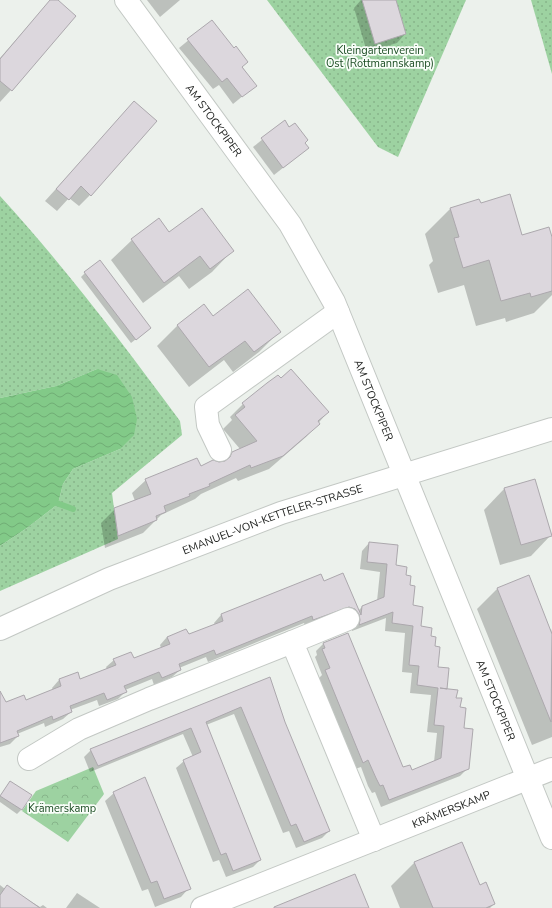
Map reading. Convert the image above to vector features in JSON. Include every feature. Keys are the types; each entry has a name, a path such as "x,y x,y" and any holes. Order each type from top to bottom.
{"street":[{"name":"AM STOCKPIPER","path":"126,0 290,224 338,312 552,838"},
{"path":"220,450 208,426 206,407 338,312"},
{"name":"EMANUEL-VON-KETTELER-STRASSE","path":"0,630 116,576 281,513 552,428"},
{"path":"29,759 80,729 149,699 348,619"},
{"path":"292,642 374,840"},
{"name":"KRÄMERSKAMP","path":"202,908 374,840 527,777 552,769"}],"green space":[{"name":"Kleingartenverein Ost (Rottmannskamp)","path":"267,0 466,0 398,157 378,147"},
{"path":"531,0 552,0 552,74"},
{"path":"0,196 48,250 137,363 180,421 182,435 112,493 118,539 0,591 0,546 27,528 58,504 63,484 73,469 120,449 97,369 56,386 0,398"},
{"name":"Krämerskamp","path":"93,767 104,794 68,842 22,811 36,791"}],"water":[{"path":"97,369 117,375 132,397 137,419 134,435 120,449 73,469 63,484 58,504 27,528 0,546 0,398 56,386"}],"building":[{"path":"50,0 58,0 76,16 12,91 0,81 0,59"},
{"path":"362,0 396,0 406,34 375,44"},
{"path":"212,20 234,48 236,46 248,62 242,67 257,86 242,97 227,78 222,82 187,39"},
{"path":"134,101 157,121 91,196 81,186 69,200 56,189"},
{"path":"285,120 289,127 295,123 308,140 305,143 309,148 283,168 261,138"},
{"path":"510,194 522,235 549,227 552,237 552,291 531,297 530,293 501,301 489,260 463,268 454,238 459,237 450,208 479,199 481,203"},
{"path":"202,208 234,251 210,269 200,256 164,283 131,239 159,218 169,232"},
{"path":"100,260 151,328 136,340 84,272"},
{"path":"248,289 281,332 254,352 245,341 209,367 177,325 204,304 213,316"},
{"path":"291,369 329,412 318,421 320,424 283,456 251,468 250,465 209,484 210,486 189,494 190,496 164,506 166,512 156,516 157,520 118,536 114,508 151,494 145,479 197,458 201,466 213,460 219,462 225,461 230,457 232,452 257,441 235,415 245,407 242,403 278,375 281,378"},
{"path":"535,479 552,536 521,545 504,488"},
{"path":"369,542 398,545 396,565 407,567 406,575 411,576 410,585 415,586 413,605 423,607 421,626 432,628 431,636 436,637 435,646 440,647 438,667 449,668 447,689 458,690 456,698 462,698 460,707 466,708 464,728 473,729 469,769 389,800 383,785 380,786 368,760 363,763 325,670 330,668 322,649 325,648 323,643 348,633 403,767 410,765 412,770 441,758 444,726 434,725 438,688 417,685 419,666 409,665 413,626 392,623 393,612 359,625 359,614 355,609 349,607 313,620 312,616 216,655 214,650 179,664 181,670 162,678 159,672 124,686 127,692 107,700 104,693 70,706 72,712 53,720 52,716 17,731 19,736 0,743 0,691 6,702 24,695 26,700 61,686 59,679 78,672 80,679 116,665 113,659 131,652 134,658 170,644 167,637 186,629 189,634 223,621 221,614 321,574 324,581 343,573 361,615 362,606 384,597 387,564 367,562"},
{"path":"529,575 552,634 551,722 497,588"},
{"path":"270,677 285,722 330,831 304,842 296,824 291,826 241,707 206,722 261,860 233,871 226,853 221,855 183,760 201,752 191,728 98,766 90,749"},
{"path":"145,777 191,889 164,899 157,881 151,883 113,792"},
{"path":"10,781 32,795 22,810 0,796"},
{"path":"462,842 480,885 486,882 495,904 486,908 433,908 414,862"},
{"path":"355,874 369,908 274,908 274,907"},
{"path":"7,885 40,908 0,908 0,895"}],"waterway":[{"path":"51,501 73,509"}]}
